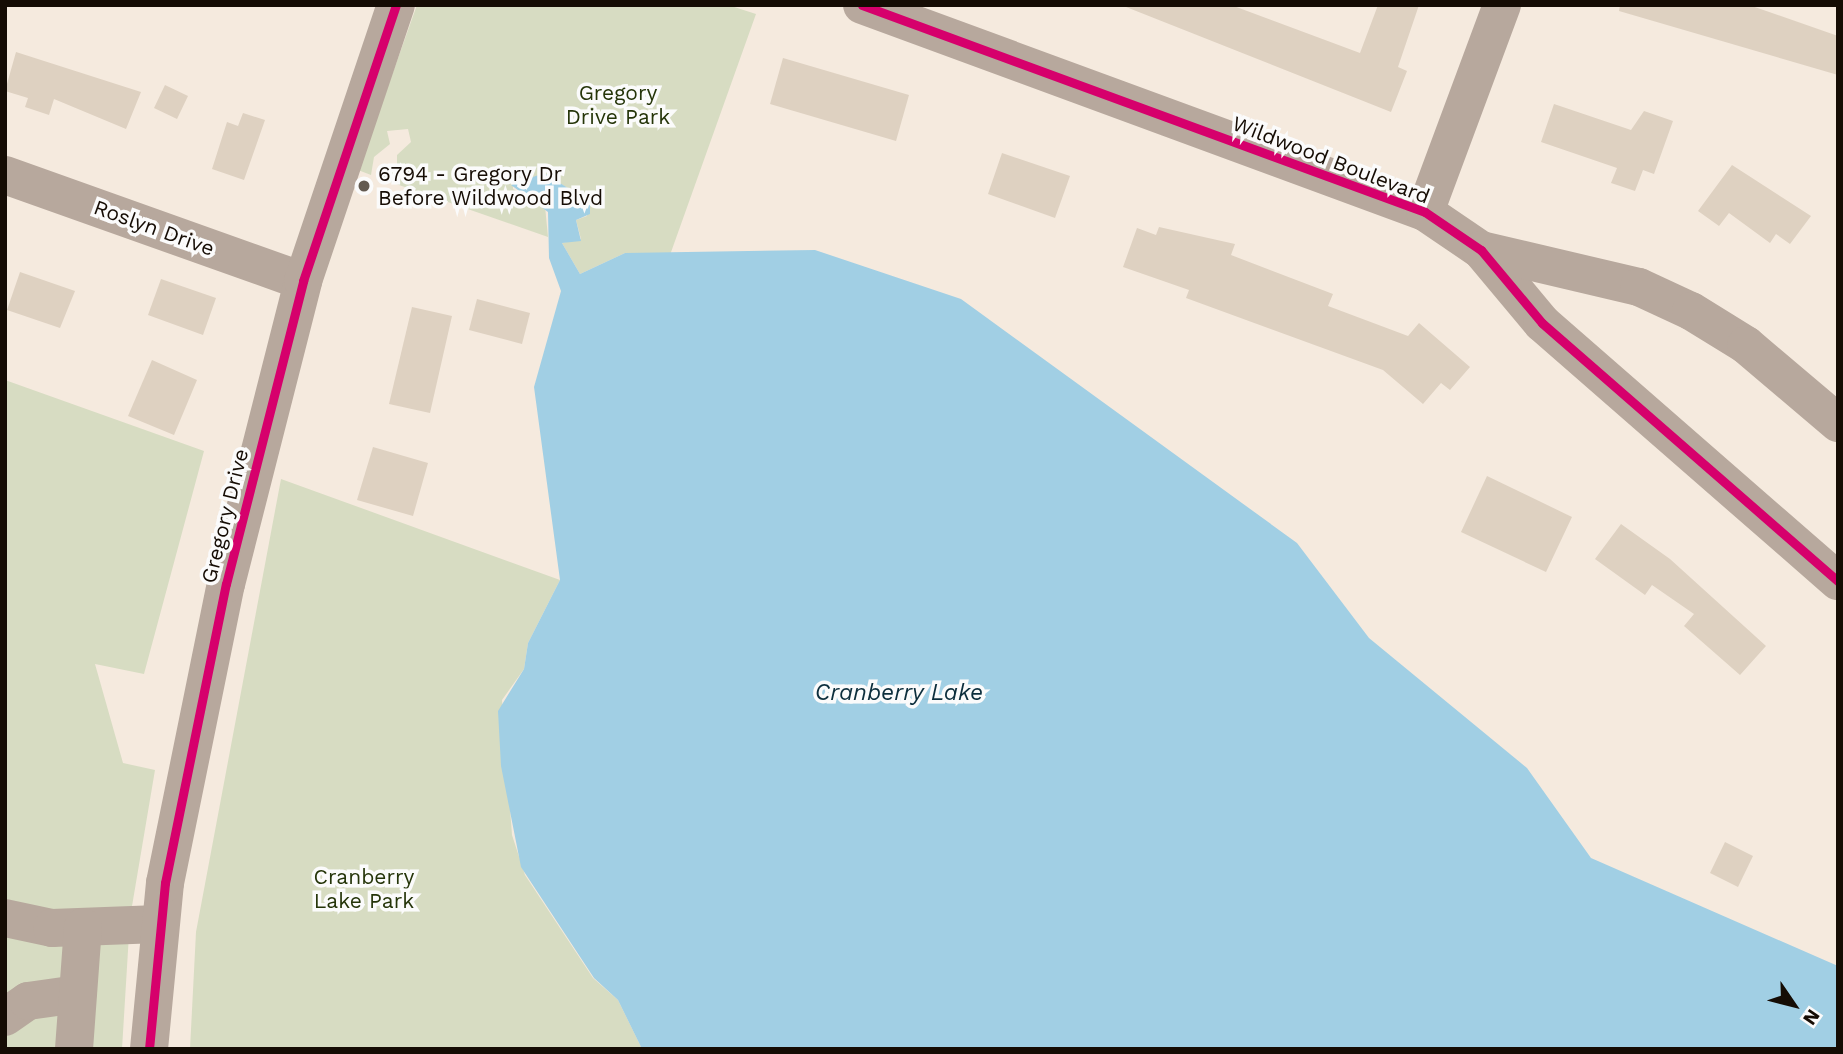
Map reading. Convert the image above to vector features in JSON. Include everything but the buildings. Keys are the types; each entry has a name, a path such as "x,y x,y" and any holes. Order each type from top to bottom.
{"street":[{"name":"Gregory Drive","path":"149,1049 159,924 190,742 303,281 396,5"},
{"name":"Wildwood Boulevard","path":"862,5 1425,212 1481,250 1542,323 1838,581"},
{"path":"1425,212 1502,5"},
{"name":"Roslyn Drive","path":"5,175 303,281"},
{"name":"Wildwood Boulevard","path":"1481,250 1639,287 1691,311 1746,345 1838,423"},
{"path":"5,918 83,927 159,924"},
{"path":"74,1049 83,927"},
{"path":"5,1017 28,1001 78,994"}],"green space":[{"name":"Gregory Drive Park","path":"417,5 728,5 756,14 670,255 625,253 580,274 562,243 581,239 576,220 587,216 586,200 544,173 535,181 513,182 513,189 545,206 548,237 376,177 397,167 397,155 411,142 408,129 387,131 390,144 374,157 371,175 358,170"},
{"path":"5,380 204,451 144,674 95,664 123,763 155,770 130,918 122,1049 5,1049"},
{"name":"Cranberry Lake Park","path":"281,479 560,580 528,643 524,669 502,700 512,835 525,875 593,978 618,1000 642,1049 190,1049 196,932"}],"water":[{"name":"Cranberry Lake","path":"544,173 590,202 590,214 576,220 581,241 562,243 580,274 625,253 815,250 961,299 1297,543 1369,638 1527,768 1591,858 1838,966 1838,1049 642,1049 618,1000 594,978 521,867 501,766 498,711 524,669 528,643 560,580 534,387 561,291 549,258 548,212 511,185"}],"cycle path":[{"path":"149,1049 165,883 226,584 303,281 396,5"},
{"path":"862,5 1425,212 1481,250 1542,323 1838,581"}],"place":[{"name":"6794 - Gregory Dr Before Wildwood Blvd","path":"364,186"}]}
